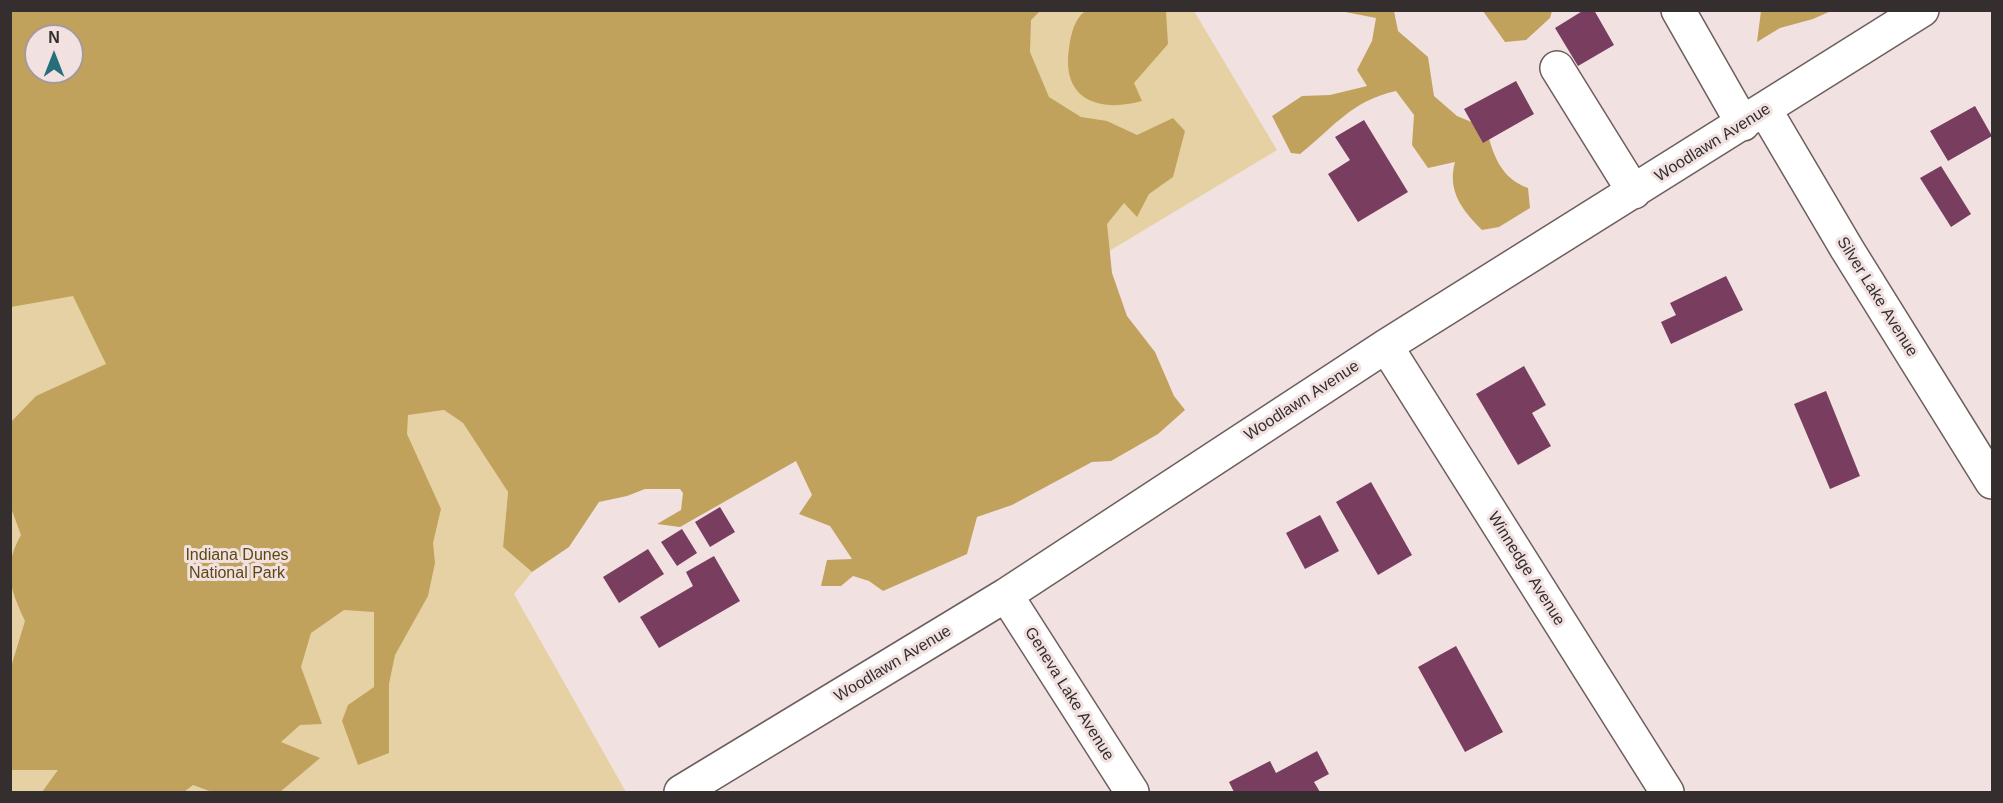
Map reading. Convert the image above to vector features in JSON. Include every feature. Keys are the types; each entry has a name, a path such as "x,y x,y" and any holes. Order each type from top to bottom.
{"street":[{"name":"Silver Lake Avenue","path":"1678,10 1847,249 1992,482"},
{"name":"Woodlawn Avenue","path":"681,792 1006,595 1386,346 1922,10"},
{"path":"1557,68 1634,192"},
{"name":"Winnedge Avenue","path":"1386,346 1667,792"},
{"name":"Geneva Lake Avenue","path":"1006,595 1132,792"}],"green space":[{"name":"Indiana Dunes National Park","path":"11,10 1040,11 1031,20 1030,52 1049,97 1081,117 1107,121 1137,135 1173,118 1185,131 1173,177 1149,194 1137,217 1124,203 1107,224 1112,273 1127,316 1155,352 1174,396 1185,410 1158,434 1111,461 1092,462 1012,505 977,517 967,554 883,591 869,581 853,576 841,586 821,586 827,560 852,559 830,526 799,514 812,495 796,461 680,527 657,524 681,510 683,493 680,489 645,489 627,496 599,502 569,547 532,572 503,547 508,492 463,423 444,410 408,415 407,434 441,509 433,543 435,563 428,596 395,655 389,684 389,753 358,765 342,721 348,705 374,687 374,612 344,610 311,633 301,667 322,724 300,725 281,742 320,758 280,792 212,792 193,785 184,792 42,792 58,770 11,770 11,667 25,621 15,598 10,578 12,558 21,535 11,508 11,422 36,396 106,364 73,296 11,307"},
{"path":"1761,10 1831,11 1813,19 1780,28 1757,42"},
{"name":"Indiana Dunes National Park","path":"11,11 1194,11 1277,150 1101,256 413,414 444,410 463,423 508,492 503,547 532,572 514,594 626,792 11,792"},
{"path":"1085,11 1166,11 1168,44 1134,83 1142,101 1111,105 1098,103 1077,91 1071,80 1068,66 1069,48 1076,23"},
{"path":"1340,11 1394,11 1398,31 1428,57 1434,96 1457,116 1486,128 1499,164 1518,184 1528,188 1530,208 1499,227 1482,230 1468,215 1458,199 1453,182 1455,162 1428,168 1412,145 1414,115 1396,91 1380,95 1355,108 1300,154 1291,153 1272,116 1302,96 1330,95 1367,86 1357,70 1372,41 1376,18"},
{"path":"1483,11 1552,11 1550,18 1526,40 1505,42"}],"building":[{"path":"1584,10 1594,10 1614,45 1578,66 1555,28"},
{"path":"1516,81 1534,114 1483,143 1464,109"},
{"path":"1975,106 1992,136 1948,161 1930,131"},
{"path":"1364,120 1408,192 1358,222 1328,174 1350,160 1335,137"},
{"path":"1941,166 1971,214 1951,227 1920,178"},
{"path":"1726,276 1743,310 1671,344 1661,322 1676,315 1670,303"},
{"path":"1524,366 1546,405 1532,413 1551,446 1518,465 1476,394"},
{"path":"1826,391 1860,476 1830,489 1794,404"},
{"path":"1371,482 1412,555 1378,575 1336,502"},
{"path":"720,507 735,532 710,547 695,522"},
{"path":"1320,515 1339,551 1305,569 1286,533"},
{"path":"682,529 697,553 677,566 661,542"},
{"path":"648,549 664,574 619,603 603,577"},
{"path":"714,556 740,601 659,648 640,617 693,586 686,572"},
{"path":"1456,646 1503,732 1465,752 1418,667"},
{"path":"1317,751 1329,774 1314,782 1320,792 1234,792 1229,782 1270,761 1276,773"}]}
